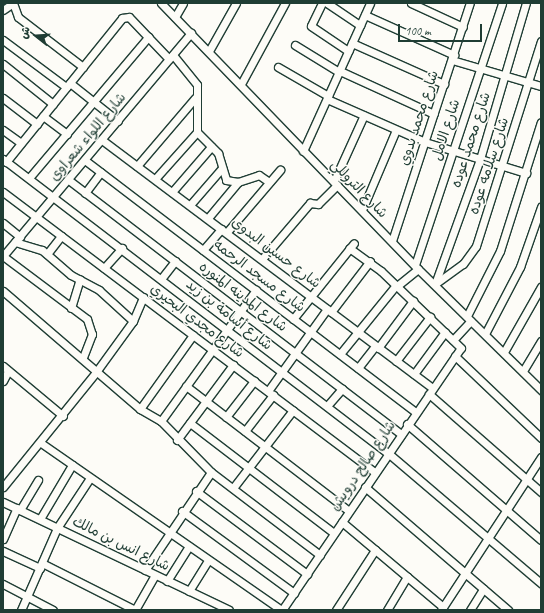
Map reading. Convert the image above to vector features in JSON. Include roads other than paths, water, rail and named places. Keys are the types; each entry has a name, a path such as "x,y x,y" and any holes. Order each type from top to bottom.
{"street":[{"path":"3,10 13,3 18,17 83,67"},
{"name":"شارع التروللي","path":"161,3 241,84 303,151 541,390"},
{"path":"175,17 183,3"},
{"path":"209,51 236,3"},
{"path":"241,84 285,3"},
{"path":"322,3 311,26 348,51"},
{"path":"327,3 360,25"},
{"path":"303,151 370,3"},
{"path":"411,3 463,26"},
{"name":"شارع محمد بدوي","path":"392,241 470,3"},
{"name":"شارع الامل","path":"417,267 453,151 502,3"},
{"name":"شارع محمد عوده","path":"435,284 480,159 525,3"},
{"path":"365,15 453,57 480,68 541,86"},
{"path":"5,160 37,124 122,18 129,17 148,37 171,57 197,85 195,98 196,132 155,179"},
{"name":"شارع اللواء شعراوى","path":"3,256 70,181 191,33"},
{"path":"29,178 148,37"},
{"path":"3,40 94,102 118,121"},
{"name":"شارع سلامه عوده","path":"435,284 472,252 504,166 541,40"},
{"path":"352,43 444,84"},
{"path":"295,45 339,72 434,114"},
{"path":"3,64 53,104"},
{"path":"278,67 328,97 396,130 425,142 526,173"},
{"path":"3,98 37,124"},
{"path":"137,166 195,98"},
{"path":"262,259 310,203 318,204 336,183 364,115"},
{"path":"43,116 67,134"},
{"path":"453,340 469,318 500,251 541,122"},
{"path":"3,130 21,143"},
{"path":"362,210 396,130"},
{"path":"196,132 220,158 226,180 238,182 260,176 269,182"},
{"name":"شارع حسين البدوى","path":"102,140 414,374 541,492"},
{"path":"172,192 211,147"},
{"name":"شارع أسامة بن زيد","path":"5,160 388,453 541,583"},
{"name":"شارع مسجد الرحمه","path":"86,161 416,412"},
{"path":"190,205 222,168"},
{"path":"204,250 280,170"},
{"path":"85,193 101,172"},
{"name":"شارع المدينه المنوره","path":"70,181 401,434"},
{"path":"208,218 238,182"},
{"name":"شارع مجدي البحيري","path":"3,192 375,472"},
{"path":"485,334 520,268 541,208"},
{"path":"3,223 18,240 47,254 80,279 99,290 133,321"},
{"path":"47,254 61,236"},
{"path":"293,319 351,246 370,261 461,347 455,356 541,438"},
{"path":"104,268 122,248"},
{"path":"3,256 71,308 91,328 90,345 83,357"},
{"path":"161,278 175,261"},
{"path":"245,432 271,393 282,372 311,332 370,261"},
{"path":"340,354 396,286 417,267"},
{"path":"71,308 80,279"},
{"path":"504,352 541,287"},
{"path":"161,421 256,290"},
{"path":"3,291 83,357 96,372 140,409 161,421 177,440 211,472 320,554"},
{"path":"3,487 63,416 96,372 133,321 143,297"},
{"path":"358,368 377,347 413,301"},
{"path":"396,361 430,318"},
{"path":"414,374 445,332"},
{"path":"140,409 193,335"},
{"path":"523,371 541,340"},
{"name":"شارع صالح درويش","path":"282,610 407,424 455,356"},
{"path":"177,440 233,365"},
{"path":"3,381 6,368 63,416"},
{"path":"226,417 254,381"},
{"path":"186,386 349,511"},
{"path":"327,406 342,389"},
{"path":"233,488 293,410"},
{"path":"190,423 334,532"},
{"path":"407,424 541,540"},
{"path":"41,443 282,610"},
{"path":"342,522 442,609 464,573 541,457"},
{"path":"40,519 72,465"},
{"path":"145,570 182,511 211,472"},
{"path":"21,610 57,528 90,478"},
{"path":"3,539 18,509 38,480"},
{"path":"365,487 508,610"},
{"path":"196,491 307,574"},
{"name":"شارع انس بن مالك","path":"3,502 229,610"},
{"path":"182,511 294,593"},
{"path":"167,581 189,546"},
{"path":"336,610 375,550"},
{"path":"3,551 41,566 135,610 155,575"},
{"path":"189,591 208,560"},
{"path":"388,610 407,578"},
{"path":"3,584 53,610"},
{"path":"470,610 484,589"}]}
